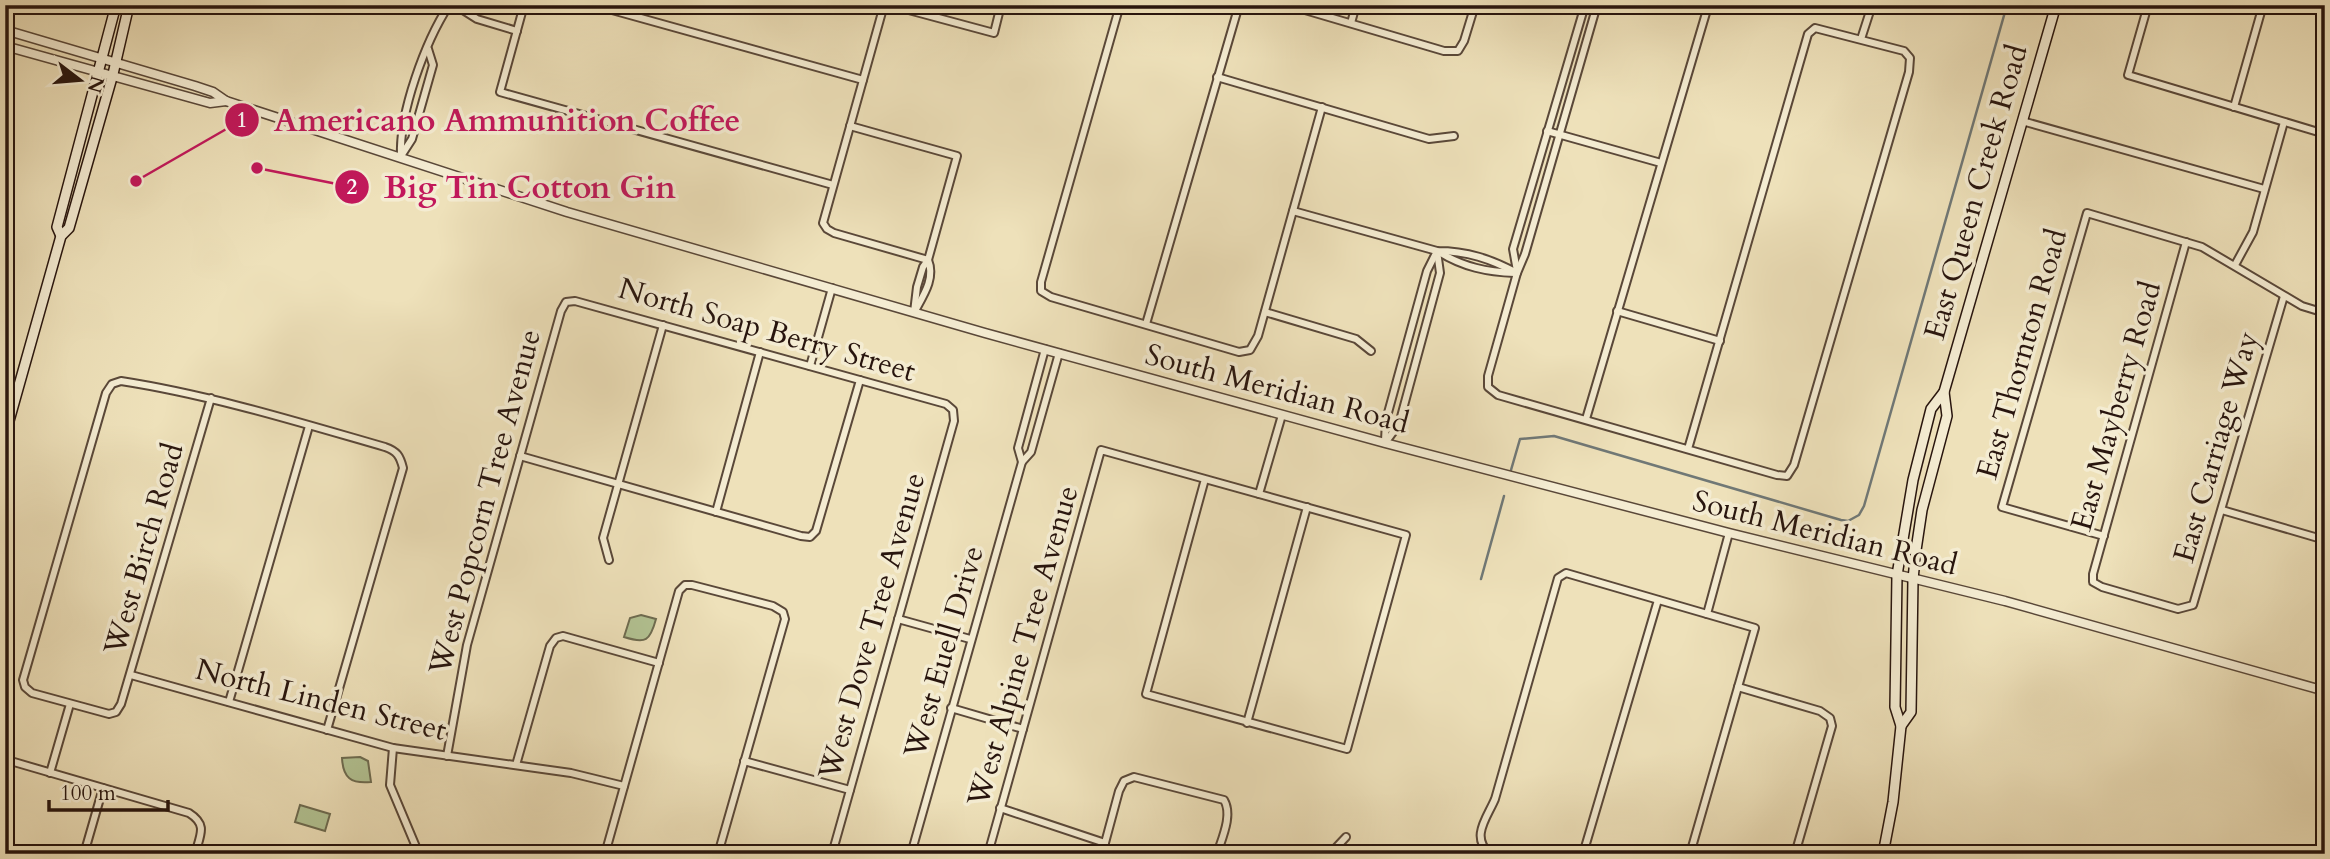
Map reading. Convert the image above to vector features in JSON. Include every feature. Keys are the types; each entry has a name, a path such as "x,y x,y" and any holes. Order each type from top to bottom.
{"main road":[{"path":"61,236 57,227 116,5"},
{"path":"5,435 61,236 69,228 116,63 129,5"},
{"name":"East Queen Creek Road","path":"1901,726 1895,707 1897,575 1913,480 1931,410 1944,391 2056,5"},
{"name":"East Queen Creek Road","path":"1901,726 1911,712 1913,579 1922,510 1947,416 1944,391"},
{"path":"1883,854 1893,802 1901,726"}],"street":[{"path":"401,156 400,135 420,61 449,5"},
{"path":"455,5 477,19 517,32"},
{"path":"524,5 500,92 833,185"},
{"path":"593,5 863,80"},
{"path":"884,5 823,223 827,229 928,260"},
{"path":"890,5 994,33 1002,5"},
{"path":"1120,5 1041,282 1041,291 1051,297 1239,352 1250,350 1258,336 1322,107"},
{"path":"1146,324 1239,5"},
{"path":"1288,5 1444,51 1458,51 1464,41 1475,5"},
{"path":"1351,23 1356,5"},
{"path":"1517,273 1513,249 1585,5"},
{"path":"1597,5 1525,254 1517,273 1488,376 1488,387 1498,395 1777,475 1787,476 1794,465 1909,72 1910,58 1904,51 1815,28 1808,34 1688,449"},
{"path":"1586,419 1706,13 1712,5"},
{"path":"1861,39 1872,5"},
{"path":"2148,5 2128,75 2325,134"},
{"path":"2234,107 2263,5"},
{"name":"South Meridian Road","path":"5,30 213,92 226,101 567,212 914,312 1385,443 1729,533 2005,601 2325,691"},
{"name":"South Meridian Road","path":"5,46 210,103 226,101"},
{"path":"401,156 412,139 433,65 428,49"},
{"path":"1217,77 1429,139 1454,136"},
{"path":"2022,121 2264,189"},
{"path":"2235,265 2253,232 2284,122"},
{"path":"850,126 957,156 928,260 917,288 914,312"},
{"path":"1547,131 1661,163"},
{"path":"1293,211 1437,251 1460,251 1494,261 1517,273"},
{"name":"East Thornton Road","path":"2104,536 2001,508 2087,212 2186,242"},
{"path":"2186,242 2202,247 2235,265 2302,306 2325,313"},
{"name":"East Mayberry Road","path":"2093,582 2186,242"},
{"path":"1437,251 1455,262 1490,272 1517,273"},
{"path":"1385,443 1399,424 1440,273 1437,251"},
{"path":"1385,443 1386,421 1427,271 1437,251"},
{"path":"810,366 832,288"},
{"name":"East Carriage Way","path":"2093,582 2178,609 2189,608 2195,599 2284,296"},
{"name":"North Soap Berry Street","path":"566,302 575,300 946,404 953,410"},
{"name":"West Popcorn Tree Avenue","path":"447,756 467,645 561,311 566,302"},
{"path":"1617,311 1720,341"},
{"path":"1265,312 1356,339 1371,351"},
{"path":"609,561 603,538 663,325"},
{"name":"West Euell Drive","path":"1022,462 1018,448 1045,349"},
{"path":"716,512 760,352"},
{"name":"West Euell Drive","path":"911,854 1022,462 1031,452 1059,353"},
{"path":"520,457 810,537 816,531 860,380"},
{"path":"50,773 70,704 32,693 25,687 23,680 106,393 112,384 121,381 177,389 211,398 385,447 396,451 401,458 403,468 327,730"},
{"name":"West Birch Road","path":"70,704 109,714 116,712 121,704 211,398"},
{"name":"West Dove Tree Avenue","path":"832,854 954,421 953,410"},
{"path":"1259,494 1282,415"},
{"path":"229,702 309,426"},
{"name":"West Alpine Tree Avenue","path":"988,854 1101,450 1205,479"},
{"path":"1205,479 1406,535 1347,749 1146,694 1205,479"},
{"path":"1247,723 1307,507"},
{"path":"2221,510 2323,540 2325,528"},
{"path":"1707,614 1729,533"},
{"path":"1490,854 1483,848 1481,828 1495,799 1558,578 1566,573 1755,628 1690,854"},
{"path":"605,854 679,591 685,585 692,585 773,606 783,612 785,619 718,854"},
{"path":"1583,854 1658,600"},
{"path":"898,619 971,639"},
{"path":"516,765 550,646 556,638 563,636 659,663"},
{"name":"North Linden Street","path":"131,675 393,748 571,773 624,786"},
{"path":"1738,687 1820,711 1830,718 1832,726 1795,854"},
{"path":"951,708 1023,729"},
{"path":"393,748 390,785 419,854"},
{"path":"744,761 850,790"},
{"path":"5,764 14,762 189,813 199,819 202,829 195,854"},
{"path":"1102,854 1124,781 1134,777 1224,800 1228,806 1228,814 1217,854"},
{"path":"84,854 103,788"},
{"path":"1000,808 1105,843"},
{"path":"1331,854 1346,837"}],"green space":[{"path":"641,615 656,619 649,636 642,640 624,637 630,618"},
{"path":"360,757 368,761 371,782 353,781 346,775 342,758"},
{"path":"300,805 330,814 325,831 295,822"}],"waterway":[{"path":"1511,470 1520,439 1554,436 1841,520 1848,521 1859,515 1864,506 2007,5"},
{"path":"1481,579 1504,496"}],"place":[{"name":"Big Tin Cotton Gin","path":"257,168"},
{"name":"Americano Ammunition Coffee","path":"136,181"}]}
